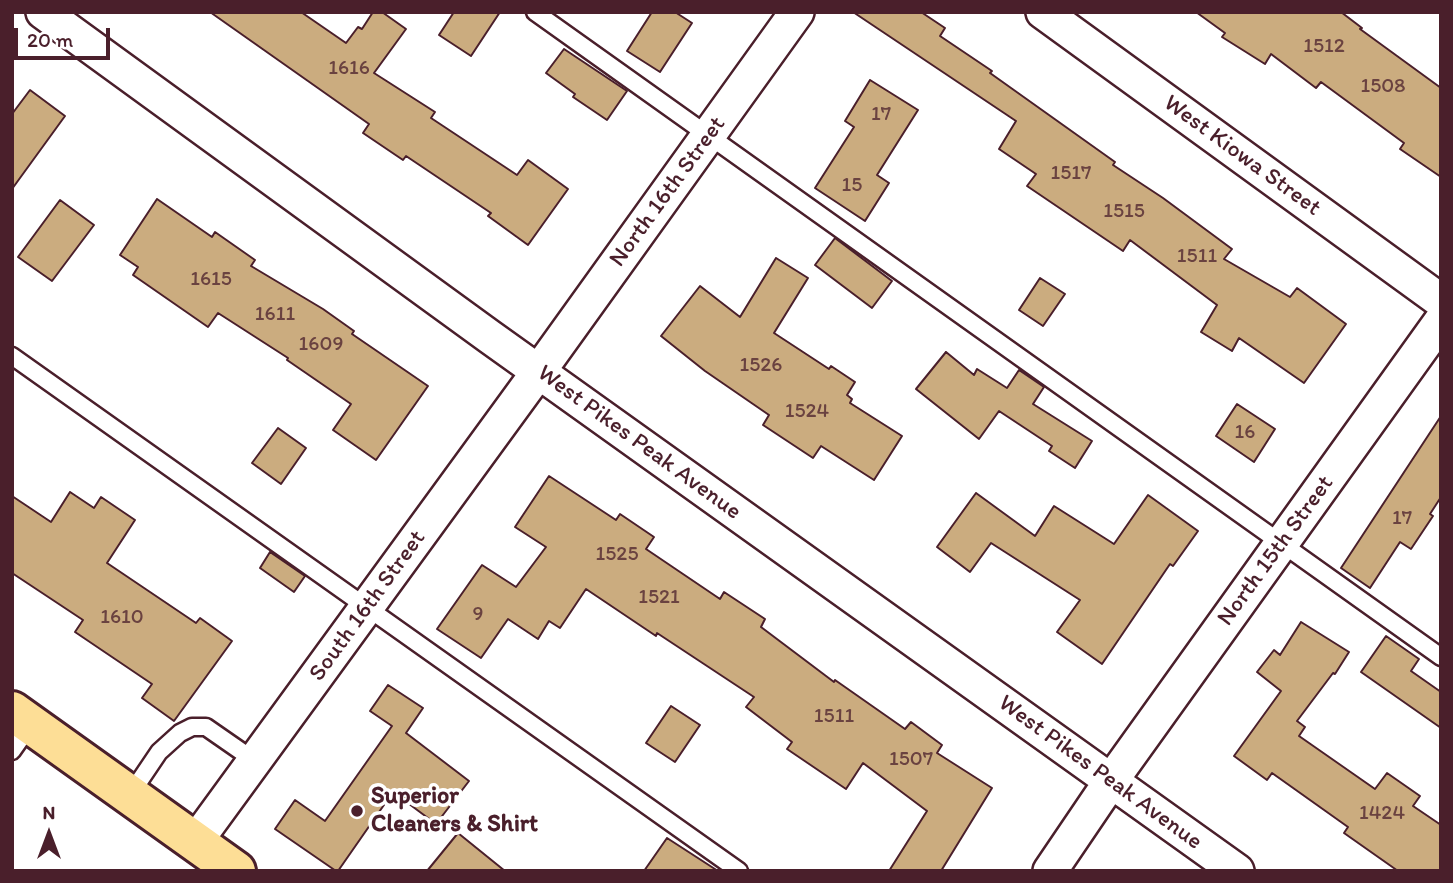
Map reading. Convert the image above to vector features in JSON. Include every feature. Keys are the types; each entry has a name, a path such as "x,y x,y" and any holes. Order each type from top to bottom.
{"main road":[{"path":"18,729 130,795 236,871"}],"street":[{"name":"West Pikes Peak Avenue","path":"43,12 539,372 1237,871"},
{"name":"North 16th Street","path":"539,372 797,12"},
{"name":"West Kiowa Street","path":"1043,12 1441,301"},
{"name":"North 15th Street","path":"1050,871 1111,781 1441,321"},
{"name":"South 16th Street","path":"196,841 539,372"}],"lane":[{"path":"535,12 1441,657"},
{"path":"12,356 739,871"},
{"path":"130,795 159,752 180,733 192,727 206,727 255,761"}],"building":[{"path":"210,12 301,12 346,43 358,27 362,29 373,12 382,12 406,29 374,73 435,112 431,118 517,175 528,160 568,189 528,245 488,216 491,213 406,156 403,160 363,133 369,124"},
{"path":"454,12 500,12 471,56 439,35"},
{"path":"652,12 675,12 692,23 660,72 627,51"},
{"path":"853,12 921,12 945,28 940,36 992,71 990,73 1115,162 1113,165 1232,249 1224,259 1290,297 1297,288 1346,324 1304,383 1239,338 1232,351 1201,332 1217,305 1130,240 1123,251 1027,186 1036,174 999,149 1016,121"},
{"path":"1196,12 1341,12 1441,88 1441,177 1400,149 1404,143 1321,82 1316,88 1271,54 1265,64 1222,37 1225,33"},
{"path":"564,49 627,91 607,120 573,97 575,94 546,73"},
{"path":"870,80 918,110 877,175 889,183 865,221 815,188 854,127 845,121"},
{"path":"30,90 65,116 12,189 12,114"},
{"path":"157,199 212,237 215,232 255,260 251,266 323,309 354,331 352,334 428,386 376,460 333,430 351,404 287,360 288,358 218,313 208,327 133,275 138,267 120,255"},
{"path":"60,200 94,225 52,281 18,257"},
{"path":"835,238 892,281 872,308 815,265"},
{"path":"776,258 808,278 774,333 829,369 831,366 855,382 847,395 852,399 850,403 902,436 874,480 821,446 813,458 763,425 769,415 705,371 661,336 700,286 740,317"},
{"path":"1040,278 1065,294 1043,326 1019,310"},
{"path":"946,352 974,375 977,369 1007,388 1019,370 1044,387 1033,404 1092,441 1075,468 1049,451 1052,446 999,411 979,439 916,389"},
{"path":"1237,404 1275,429 1254,462 1216,436"},
{"path":"1441,416 1441,497 1430,514 1433,516 1411,549 1400,542 1370,588 1341,568"},
{"path":"278,428 306,448 281,484 252,463"},
{"path":"549,476 616,520 620,514 654,537 646,549 720,599 724,592 765,619 761,627 834,682 835,680 905,729 911,722 942,745 937,753 992,788 941,871 889,871 927,811 863,763 846,789 787,749 792,742 746,707 754,697 586,589 560,628 549,621 538,639 508,619 481,658 437,629 482,565 516,587 546,547 515,527"},
{"path":"70,492 94,508 101,497 135,520 107,563 196,623 200,618 232,641 174,721 142,698 152,684 75,632 83,620 12,573 12,496 51,522"},
{"path":"976,493 1035,536 1054,506 1114,544 1148,495 1198,531 1173,566 1170,564 1102,664 1057,632 1080,600 991,543 970,572 937,547"},
{"path":"270,552 305,576 294,592 260,568"},
{"path":"1301,622 1349,652 1297,721 1305,727 1299,736 1375,789 1387,773 1420,796 1413,806 1441,825 1441,871 1398,871 1344,833 1348,827 1272,773 1267,780 1234,756 1281,691 1257,672 1274,650 1280,655"},
{"path":"1386,636 1419,659 1411,671 1441,692 1441,728 1361,672"},
{"path":"388,685 423,708 406,733 469,781 436,824 393,792 336,871 275,829 295,800 325,821 392,726 370,711"},
{"path":"671,706 700,725 675,762 646,743"},
{"path":"458,833 505,871 427,871"},
{"path":"667,838 718,871 644,871"}],"place":[{"name":"Superior Cleaners & Shirt","path":"357,811"}]}
